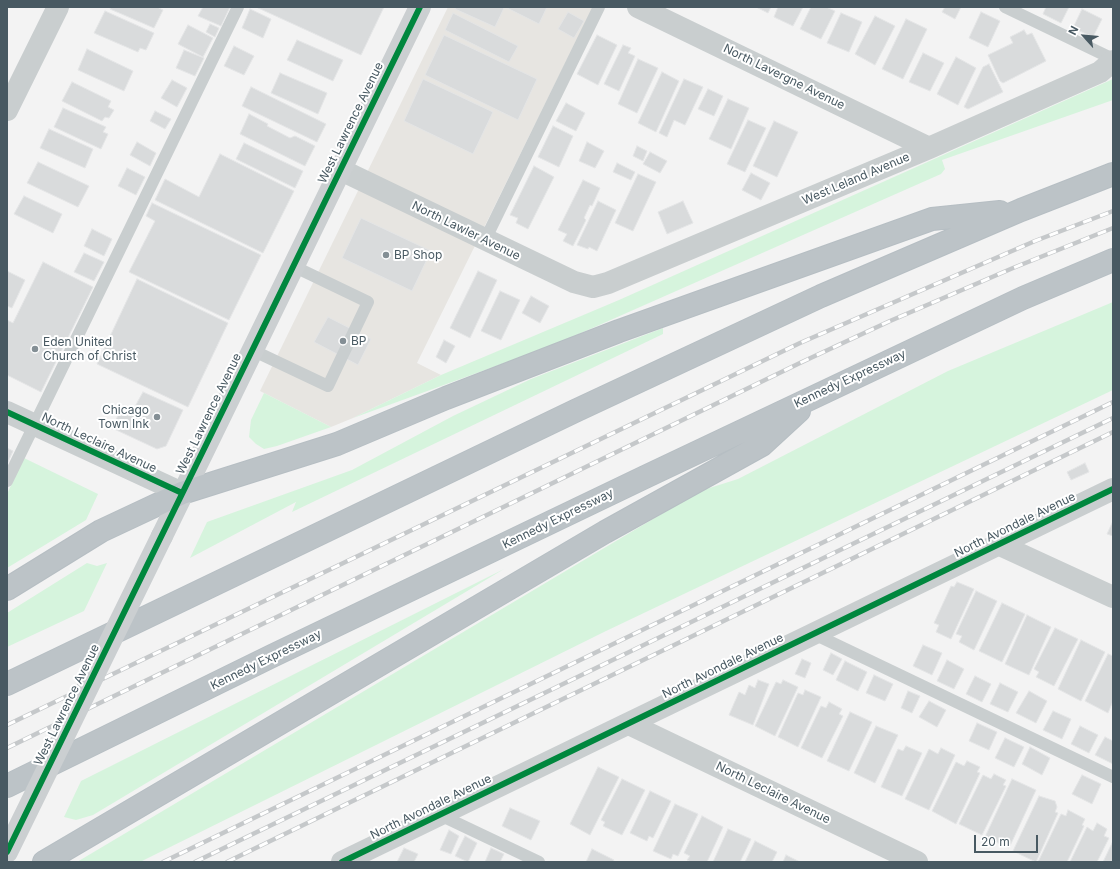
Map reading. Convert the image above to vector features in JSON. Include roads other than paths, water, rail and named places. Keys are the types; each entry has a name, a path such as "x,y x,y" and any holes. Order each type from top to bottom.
{"highway":[{"path":"7,684 575,411 806,303 1021,210 1113,174"},
{"path":"7,589 101,531 182,493 337,444 446,398 619,331 932,219 1021,210"},
{"name":"Kennedy Expressway","path":"7,786 279,653 815,396 1023,298 1113,260"},
{"path":"44,862 605,532 762,445 815,396"}],"main road":[{"name":"West Lawrence Avenue","path":"7,852 420,7"}],"street":[{"path":"7,110 58,7"},
{"name":"North Lavergne Avenue","path":"638,7 929,148"},
{"name":"West Leland Avenue","path":"593,287 608,283 929,148 1100,72 1113,60"},
{"name":"North Lawler Avenue","path":"340,170 574,282 593,287"},
{"name":"North Leclaire Avenue","path":"7,412 182,493"},
{"name":"North Avondale Avenue","path":"342,862 1113,489"},
{"path":"1000,545 1113,597"},
{"name":"North Leclaire Avenue","path":"628,724 917,862"}],"lane":[{"path":"7,481 238,7"},
{"path":"485,240 599,7"},
{"path":"1005,7 1113,60"},
{"path":"252,350 328,386 368,302 294,266"},
{"path":"814,634 1113,777"},
{"path":"440,815 539,862"}],"railway":[{"path":"7,725 800,343 1035,241 1113,211"},
{"path":"7,748 802,362 890,321 1013,268 1113,228"},
{"path":"163,862 1113,402"},
{"path":"195,862 1113,418"},
{"path":"227,862 1113,432"}],"place":[{"name":"BP Shop","path":"386,255"},
{"name":"BP","path":"343,341"},
{"name":"Eden United Church of Christ","path":"35,349"},
{"name":"Chicago Town Ink","path":"157,417"}]}
